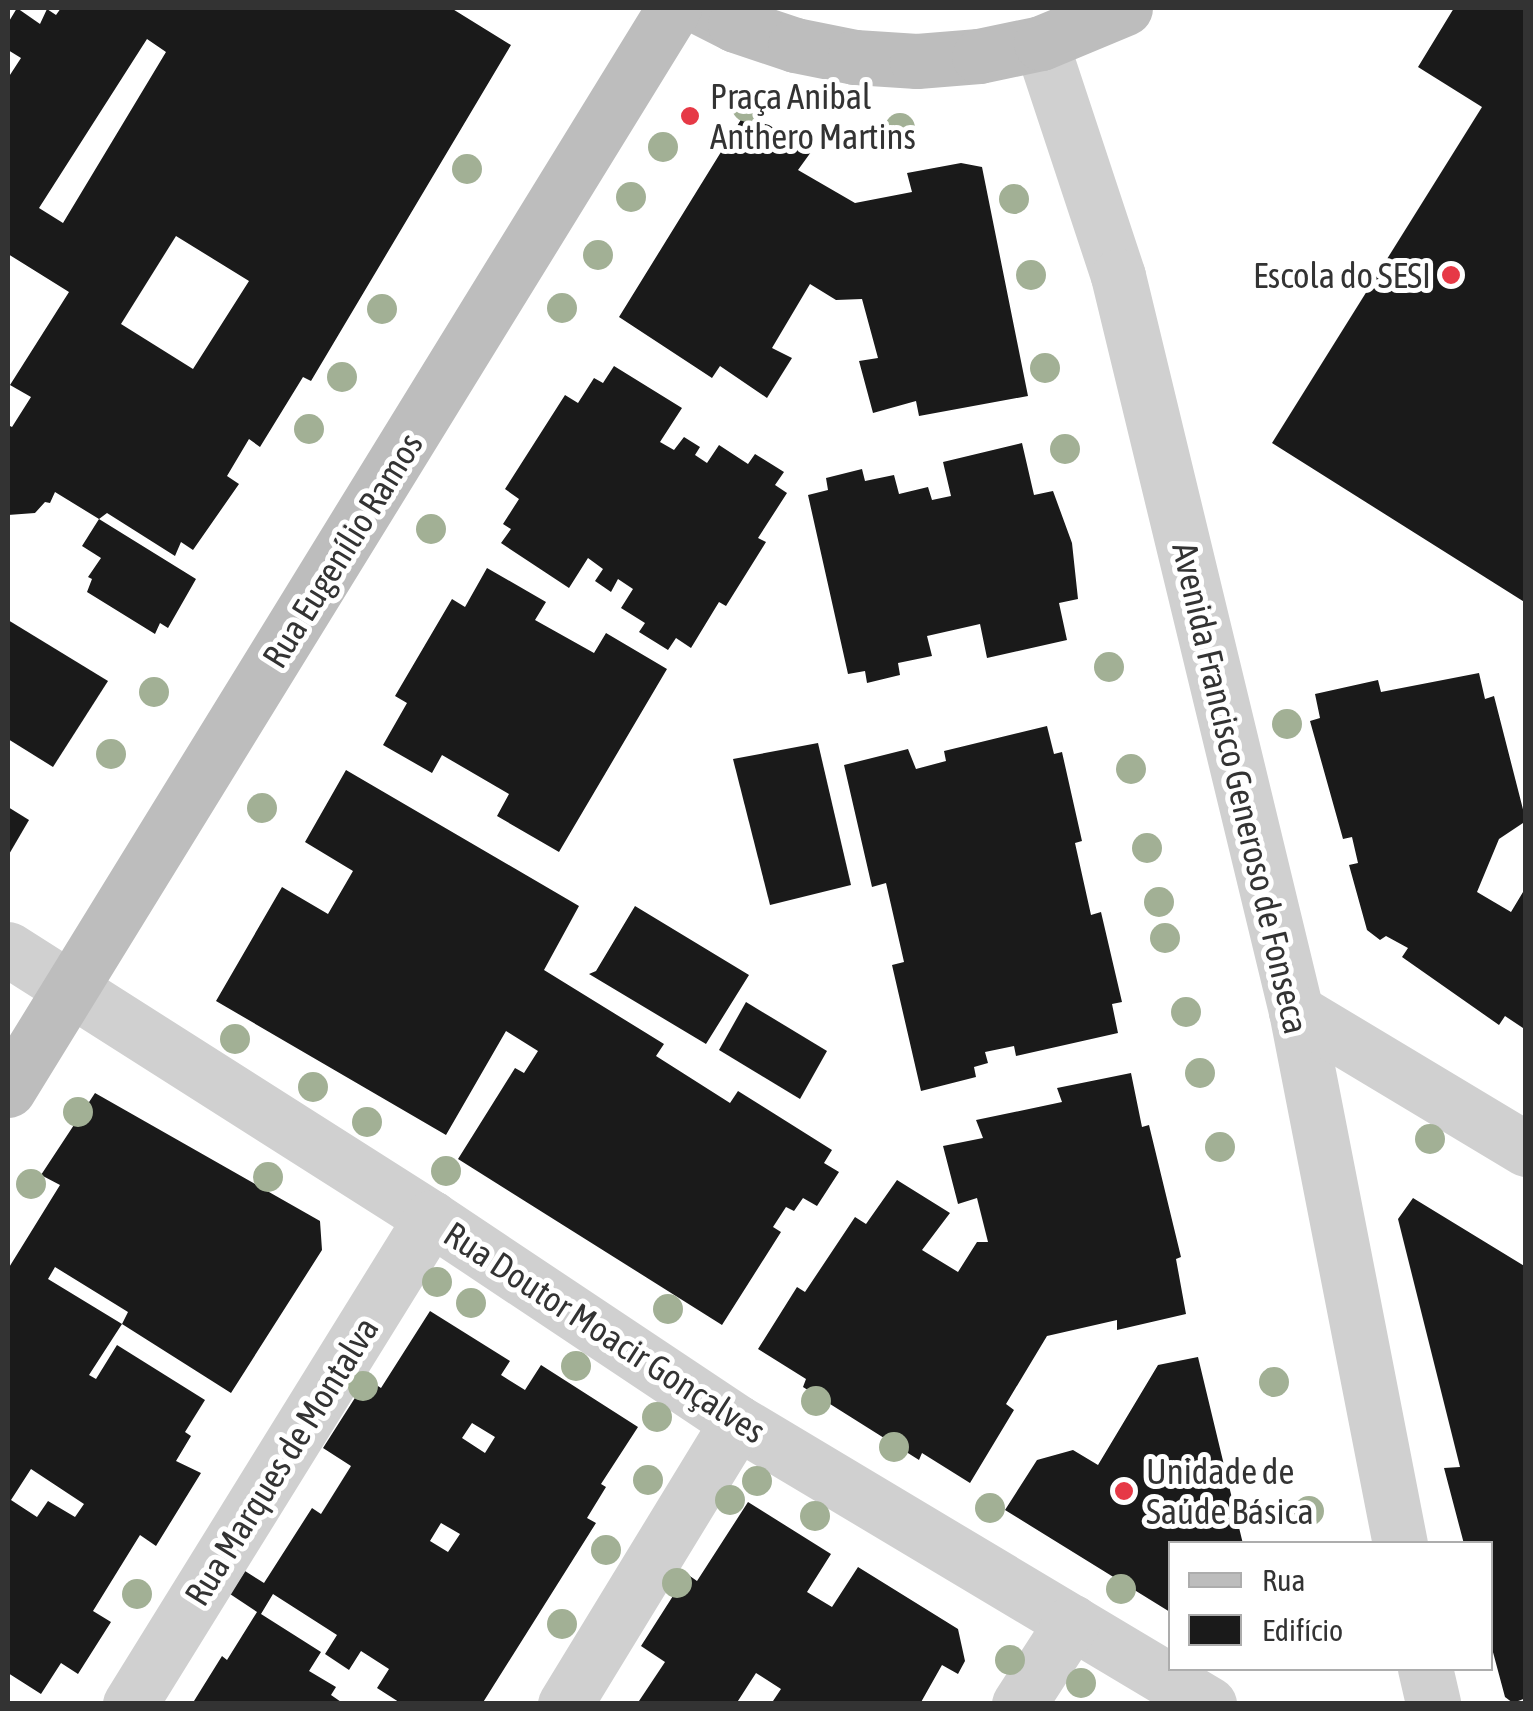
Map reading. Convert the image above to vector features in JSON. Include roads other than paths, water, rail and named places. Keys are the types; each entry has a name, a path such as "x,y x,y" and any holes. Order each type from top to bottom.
{"street":[{"name":"Rua Eugenílio Ramos","path":"8,1090 674,8"},
{"path":"702,8 736,25 795,45 855,57 917,61 979,56 1041,43 1125,8"},
{"name":"Avenida Francisco Generoso de Fonseca","path":"1041,43 1118,276 1296,1011 1399,1541"},
{"name":"Rua Doutor Moacir Gonçalves","path":"8,949 432,1218 737,1422 1209,1704"},
{"path":"1296,1011 1526,1149"},
{"name":"Rua Marques de Montalva","path":"130,1704 432,1218"},
{"path":"565,1704 737,1422"},
{"path":"1018,1704 1072,1622"},
{"path":"1426,1671 1433,1704"}],"place":[{"name":"Praça Anibal Anthero Martins","path":"690,116"},
{"name":"Escola do SESI","path":"1451,275"},
{"name":"Unidade de Saúde Básica","path":"1124,1491"}]}
